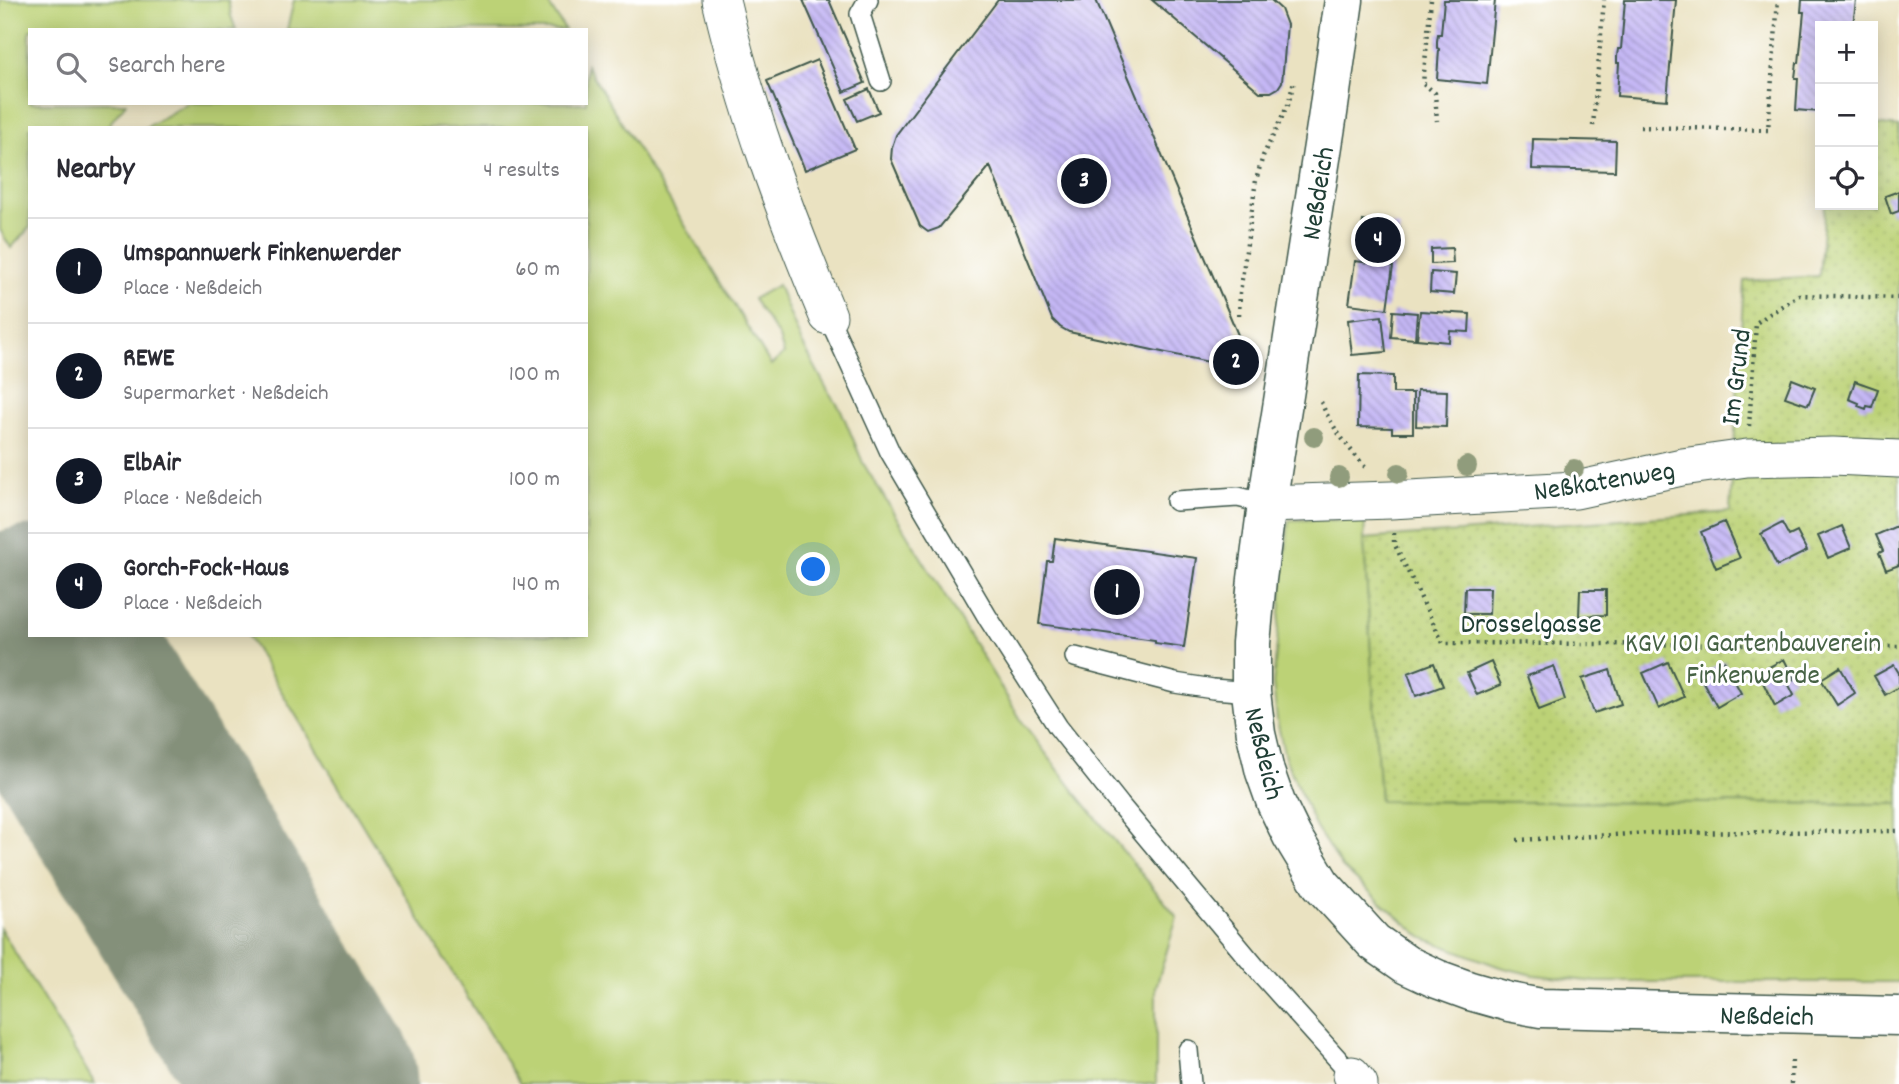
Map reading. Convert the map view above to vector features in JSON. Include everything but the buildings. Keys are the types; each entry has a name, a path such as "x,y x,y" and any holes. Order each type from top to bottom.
{"street":[{"path":"721,0 747,100 775,183 828,316"},
{"name":"Neßdeich","path":"1344,0 1267,504 1252,630 1251,692 1256,734 1265,772 1292,836 1321,884 1374,942 1407,965 1470,991 1509,1002 1542,1007 1899,1016"},
{"name":"Neßkatenweg","path":"1267,504 1576,490 1682,467 1747,458 1833,456 1899,459"}],"lane":[{"path":"869,0 860,14 881,81"},
{"path":"828,316 890,452 988,618 1058,727 1263,976 1355,1079"},
{"path":"1176,501 1238,497 1267,504"},
{"path":"1075,657 1175,683 1251,692"},
{"path":"1188,1050 1191,1084"}],"path":[{"path":"1431,0 1423,83 1435,93 1437,121"},
{"path":"1593,126 1604,0"},
{"path":"1640,127 1768,130 1778,0"},
{"path":"1239,315 1256,180 1263,156 1289,105 1295,72"},
{"name":"Im Grund","path":"1747,458 1756,323 1799,295 1899,298"},
{"path":"1290,356 1312,380 1326,415 1368,471"},
{"name":"Drosselgasse","path":"1391,500 1394,543 1443,643 1899,646"},
{"path":"1517,840 1651,833 1899,831"},
{"path":"1791,1084 1792,1058"}],"green space":[{"path":"0,0 228,0 235,28 28,28 28,105 124,105 108,126 28,126 28,229 11,248 0,230"},
{"path":"294,0 546,0 564,28 287,28"},
{"path":"588,68 771,365 784,354 779,337 753,299 778,285 801,341 841,410 863,463 1023,723 1078,796 1177,917 1156,987 1156,1084 520,1084 248,637 588,637 588,126 148,126 185,105 588,105"},
{"name":"KGV 101 Gartenbauverein Finkenwerde","path":"1878,125 1899,127 1899,804 1380,801 1364,539 1730,512 1744,281 1819,276 1825,210 1878,210"},
{"path":"1289,520 1365,520 1380,801 1899,804 1899,982 1596,982 1534,975 1500,967 1423,938 1342,867 1316,828 1285,758 1273,684"},
{"path":"0,928 95,1084 0,1084"}],"runway":[{"path":"36,637 308,1084"}],"place":[{"name":"ElbAir","path":"1084,181"},
{"name":"Gorch-Fock-Haus","path":"1378,240"},
{"name":"REWE","path":"1236,362"},
{"name":"Umspannwerk Finkenwerder","path":"1117,592"}]}
